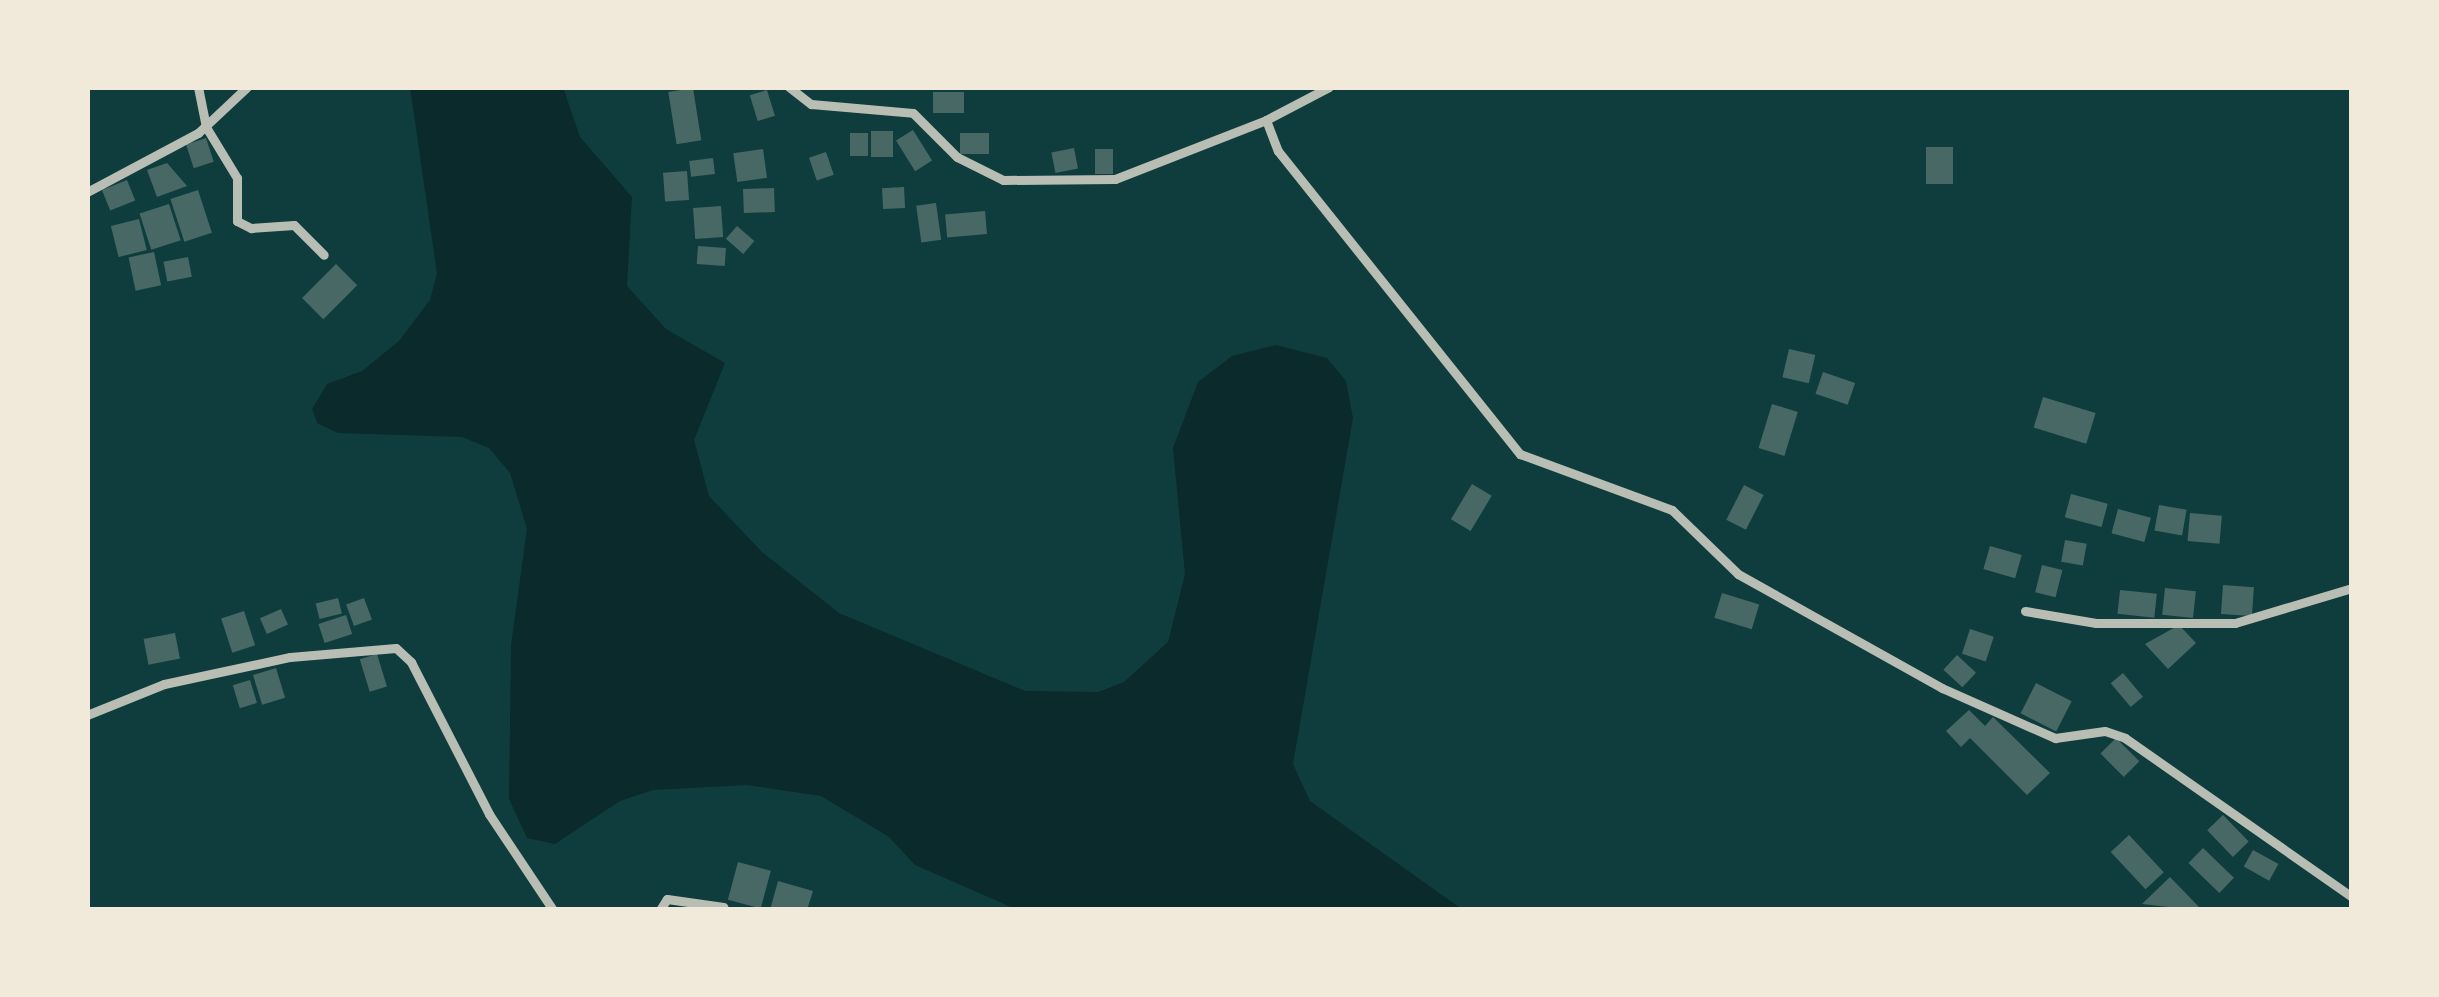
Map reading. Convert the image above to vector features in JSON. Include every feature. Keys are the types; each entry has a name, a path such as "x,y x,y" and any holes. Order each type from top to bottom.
{"street":[{"path":"198,87 206,127 237,178 236,221 251,228 294,225 324,254"},
{"path":"87,192 206,127 247,87"},
{"path":"790,87 811,104 913,112 957,157 1003,180 1115,179 1265,120 1328,87"},
{"path":"1265,120 1294,180 1520,454 1672,510 1738,574 1942,688 2055,738 2104,731 2125,737 2352,897"},
{"path":"2025,611 2096,623 2235,622 2352,588"},
{"path":"87,716 185,680 290,657 396,648 411,662 489,814 554,910"},
{"path":"660,910 667,899 723,908"}],"water":[{"path":"410,87 563,87 580,137 632,197 627,286 666,329 725,363 694,440 709,496 762,552 839,613 1025,691 1098,692 1124,682 1168,642 1185,574 1173,448 1198,382 1232,356 1276,345 1327,358 1346,381 1353,418 1293,764 1310,801 1463,910 1018,910 915,865 889,837 821,796 747,785 653,790 620,801 555,844 527,838 509,799 511,645 527,529 510,473 489,448 462,437 338,433 317,423 312,409 327,384 362,371 399,341 430,300 437,274"}],"building":[{"path":"693,88 701,140 677,144 668,92"},
{"path":"767,90 775,116 758,121 750,95"},
{"path":"933,92 964,92 964,113 933,113"},
{"path":"913,130 932,161 915,171 896,141"},
{"path":"871,131 893,131 893,157 871,157"},
{"path":"850,133 868,133 868,156 850,156"},
{"path":"960,133 989,133 989,154 960,154"},
{"path":"206,138 214,162 194,168 186,144"},
{"path":"1926,147 1953,147 1953,184 1926,184"},
{"path":"1074,148 1078,169 1055,173 1051,152"},
{"path":"763,149 767,178 737,182 733,153"},
{"path":"1095,149 1113,149 1113,174 1095,174"},
{"path":"826,152 834,175 817,181 809,158"},
{"path":"713,158 715,174 691,177 689,161"},
{"path":"167,163 187,186 157,197 147,170"},
{"path":"687,171 689,200 665,202 663,173"},
{"path":"127,180 135,200 110,211 102,190"},
{"path":"904,187 905,208 883,209 882,188"},
{"path":"774,188 775,212 744,213 743,189"},
{"path":"198,190 212,233 184,242 170,199"},
{"path":"936,203 941,240 921,242 916,206"},
{"path":"169,204 181,240 151,250 140,214"},
{"path":"721,206 723,237 695,239 693,208"},
{"path":"985,211 987,234 947,237 945,214"},
{"path":"139,219 147,250 119,257 111,226"},
{"path":"737,226 754,241 743,254 726,239"},
{"path":"698,246 726,248 725,266 697,264"},
{"path":"154,252 161,285 136,291 129,257"},
{"path":"188,257 192,277 167,281 163,262"},
{"path":"336,264 357,285 323,319 302,298"},
{"path":"1789,349 1815,355 1809,383 1782,377"},
{"path":"1823,372 1855,383 1848,405 1816,394"},
{"path":"2043,397 2096,413 2086,444 2034,428"},
{"path":"1772,404 1798,412 1784,456 1759,448"},
{"path":"1472,484 1492,496 1471,531 1451,519"},
{"path":"1744,485 1764,495 1746,530 1726,520"},
{"path":"2071,494 2108,504 2101,527 2065,517"},
{"path":"2159,505 2187,510 2182,535 2154,531"},
{"path":"2118,509 2151,518 2144,542 2112,533"},
{"path":"2190,513 2222,516 2219,544 2188,541"},
{"path":"2065,540 2087,544 2083,565 2061,562"},
{"path":"1990,546 2022,555 2015,578 1983,569"},
{"path":"2042,565 2062,570 2056,597 2035,592"},
{"path":"2223,585 2254,587 2252,616 2221,614"},
{"path":"2165,588 2196,591 2193,618 2162,615"},
{"path":"2120,590 2157,594 2154,618 2117,614"},
{"path":"1722,593 1759,604 1752,629 1714,618"},
{"path":"338,598 342,614 320,619 316,604"},
{"path":"364,598 372,620 354,626 346,604"},
{"path":"281,609 288,625 267,634 260,618"},
{"path":"244,611 255,645 232,653 221,618"},
{"path":"346,615 352,634 325,643 318,624"},
{"path":"2179,625 2196,643 2168,669 2145,644"},
{"path":"1970,629 1994,637 1986,661 1962,654"},
{"path":"175,633 180,659 149,665 144,639"},
{"path":"377,654 387,687 370,692 360,659"},
{"path":"1957,655 1976,673 1962,687 1943,670"},
{"path":"276,668 285,698 262,705 253,675"},
{"path":"2123,673 2143,697 2131,707 2111,683"},
{"path":"250,680 257,703 240,708 233,685"},
{"path":"2036,683 2072,701 2056,731 2021,713"},
{"path":"1969,710 1985,726 1993,717 2050,773 2027,795 1970,738 1961,747 1946,731"},
{"path":"2116,738 2139,761 2124,777 2100,754"},
{"path":"2223,815 2249,842 2233,857 2207,830"},
{"path":"2129,835 2164,872 2145,889 2111,852"},
{"path":"2203,848 2234,878 2219,893 2188,863"},
{"path":"2253,850 2278,864 2269,881 2244,867"},
{"path":"738,862 771,871 761,908 728,900"},
{"path":"2170,877 2199,907 2142,904"},
{"path":"778,881 813,891 807,910 770,910"}]}
